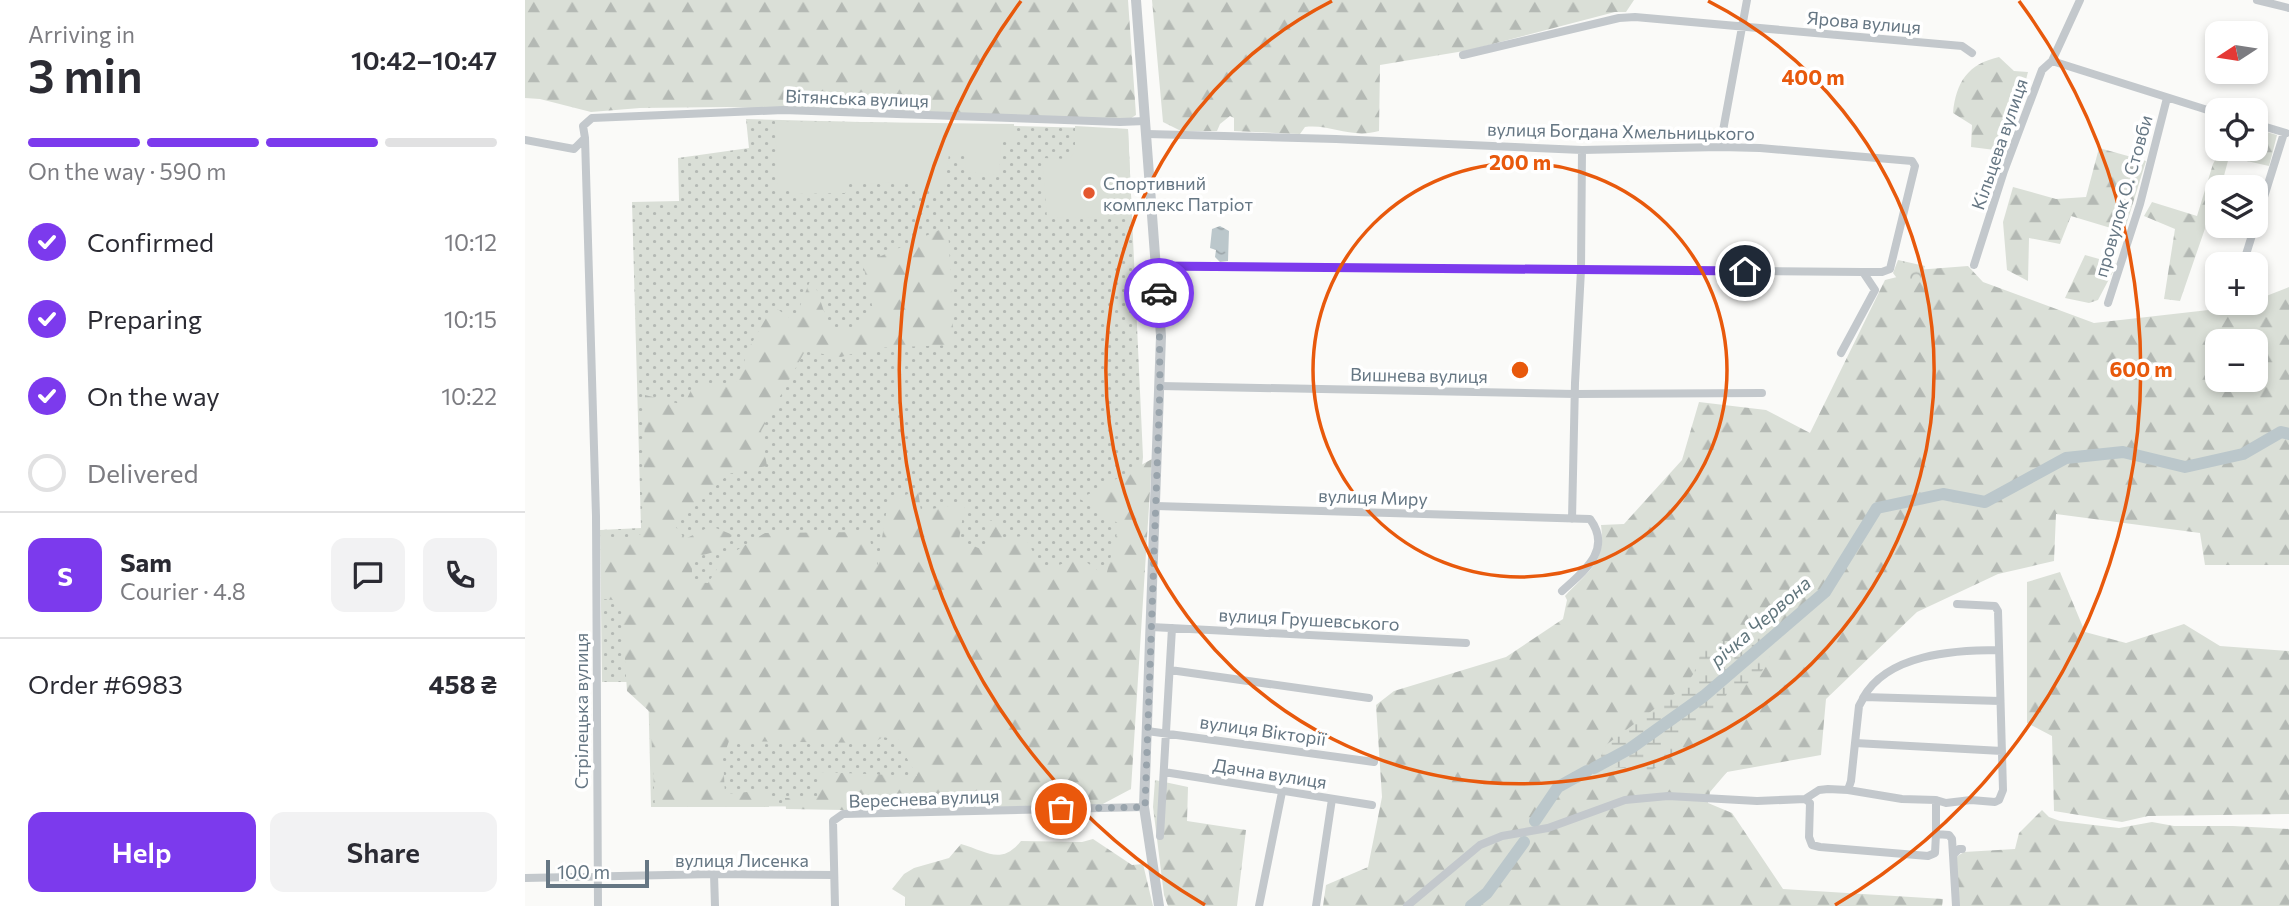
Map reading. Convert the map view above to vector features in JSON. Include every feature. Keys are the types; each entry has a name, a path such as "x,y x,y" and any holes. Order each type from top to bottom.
{"street":[{"path":"1136,0 1157,266 1160,386 1145,807 1160,906"},
{"path":"1720,147 1747,0"},
{"name":"Кільцева вулиця","path":"1974,265 2023,117 2042,69 2052,61 2080,0"},
{"path":"2257,0 2289,8"},
{"name":"Ярова вулиця","path":"1463,55 1619,18 1962,46 1972,53"},
{"path":"2052,61 2205,109"},
{"name":"провулок О. Стовби","path":"2108,303 2140,204 2167,98"},
{"name":"Вітянська вулиця","path":"585,138 583,126 592,118 783,110 1145,121"},
{"path":"2247,252 2287,133 2268,127"},
{"name":"вулиця Богдана Хмельницького","path":"1147,134 1582,150 1720,147 1808,150 1912,160 1915,166 1890,270 1863,272"},
{"path":"525,140 574,149 585,138"},
{"name":"Стрілецька вулиця","path":"585,138 596,516 598,906"},
{"path":"1572,519 1581,270 1582,150"},
{"path":"1157,266 1863,272 1875,290 1841,353"},
{"name":"Вишнева вулиця","path":"1160,386 1575,394 1762,393"},
{"name":"вулиця Миру","path":"1156,506 1590,519 1596,528 1599,545 1591,565 1562,591"},
{"path":"1407,906 1481,845 1502,836 1548,828 1625,800 1668,796 1757,801 1805,799 1819,790 1847,790 1946,803 1999,800 2003,790 1997,608 1957,604"},
{"name":"вулиця Грушевського","path":"1151,627 1466,643"},
{"path":"1160,836 1172,628"},
{"path":"1847,790 1851,781 1861,701 1879,678 1923,658 1964,651 1999,650"},
{"path":"1170,670 1369,698"},
{"path":"1861,701 1870,696 2000,701"},
{"name":"вулиця Вікторії","path":"1147,731 1374,762"},
{"path":"1855,743 2002,751"},
{"name":"Дачна вулиця","path":"1164,772 1372,805"},
{"path":"1259,906 1282,792"},
{"path":"1316,906 1332,799"},
{"path":"1805,799 1810,803 1809,837 1812,845 1928,856 1935,853 1936,800"},
{"name":"Вереснева вулиця","path":"835,906 833,821 843,814 1145,807"},
{"path":"1936,834 1949,835 1952,839 1956,906"},
{"path":"1954,855 1962,849"},
{"path":"714,874 715,906"},
{"name":"вулиця Лисенка","path":"525,878 714,874 834,875"}],"green space":[{"path":"525,0 1128,0 1136,115 1122,124 727,107 640,108 591,112 540,99 525,98"},
{"path":"1152,0 1634,0 1626,12 1615,12 1470,50 1380,65 1379,131 1359,133 1305,127 1300,134 1234,131 1234,118 1230,116 1220,124 1217,131 1181,131 1163,122"},
{"path":"1999,57 2014,71 2028,72 2011,137 1995,150 1971,147 1972,125 1953,113 1957,92 1966,76 1979,64"},
{"path":"746,119 1128,129 1143,457 1109,782 1099,805 651,807 648,682 602,682 600,530 641,528 632,202 679,201 678,158 749,148"},
{"path":"775,121 1014,124 1014,141 1001,142 999,175 965,172 966,155 949,154 944,191 915,191 915,182 845,184 845,193 797,194 796,189 778,189"},
{"name":"Спортивний комплекс Патріот","path":"1075,126 1128,129 1132,217 1047,218 1042,158 1069,159 1075,152"},
{"path":"2268,132 2277,135 2269,166 2247,161 2268,161"},
{"path":"2099,148 2146,161 2124,232 2071,216 2060,244 2029,238 2028,281 2007,270 2003,222 2013,187 2056,199 2086,197"},
{"path":"2215,161 2228,161 2224,175 2210,175"},
{"path":"2205,190 2205,229 2180,301 2164,299 2175,229 2144,216 2152,202 2197,216"},
{"path":"948,226 954,345 873,348 841,357 805,351 761,431 767,466 728,474 675,526 685,539 711,526 733,535 714,552 692,558 692,582 708,583 724,558 765,533 868,532 877,568 888,502 918,490 921,511 965,503 959,540 988,552 986,519 1002,524 1002,539 1024,536 1044,571 1079,557 1106,576 1119,524 1080,499 1152,459 1131,789 1099,806 1023,813 786,809 785,798 817,798 820,772 917,776 905,755 904,741 883,737 873,743 729,741 723,758 725,794 770,790 769,807 655,807 650,712 627,691 621,601 604,599 602,541 626,541 643,533 645,395 684,405 694,384 736,383 750,346 773,306 794,321 812,276 830,329 852,330 873,310 863,264"},
{"path":"2085,255 2117,264 2098,300 2089,303 2065,298"},
{"path":"1898,260 1925,266 1919,283 1902,285 1893,273"},
{"path":"1968,266 1983,282 2094,323 2205,310 2205,315 2268,315 2268,295 2289,287 2289,565 2205,565 2200,533 2056,514 2054,561 1998,574 1917,612 1826,699 1821,755 1727,772 1710,792 1708,803 1732,813 1783,889 1943,899 1942,906 1323,906 1326,885 1368,867 1382,797 1376,705 1394,691 1506,657 1563,619 1567,600 1565,596 1594,565 1598,557 1602,538 1601,525 1624,524 1682,460 1699,402 1766,410 1810,433 1885,280 1897,277 1903,271"},
{"path":"2060,572 2085,632 2126,643 2184,624 2220,646 2289,651 2289,814 2148,816 2122,822 2054,811 2052,736 2027,723 2027,582"},
{"path":"1765,630 1774,642 1765,667 1748,683 1731,686 1720,707 1698,722 1685,736 1678,751 1651,771 1605,766 1601,756 1606,745 1685,686 1694,673 1703,646 1711,641 1740,641"},
{"path":"1155,780 1188,787 1187,821 1246,830 1237,906 1168,906 1164,895 1153,807"},
{"path":"2042,810 2049,817 2060,821 2119,828 2152,822 2174,826 2289,829 2289,906 1959,906 1956,857 1964,852 2015,849 2019,833"},
{"path":"1093,839 1132,865 1143,864 1153,906 905,906 905,897 892,889 904,874 914,868 949,858 961,844 1000,855 1007,853 1021,841 1082,842"}],"water":[{"path":"1220,226 1229,231 1228,261 1220,262 1215,257 1216,250 1210,248 1212,229"}],"waterway":[{"name":"річка Червона","path":"1594,768 1631,748 1704,696 1825,592 1877,508 1943,494 1985,502 2066,458 2123,452 2185,467 2243,454 2281,432 2289,434"},
{"path":"1535,821 1558,787 1587,771"},
{"name":"річка Червона","path":"1471,906 1487,893 1524,842"}],"way so far":[{"path":"1061,809 1145,807 1160,386 1159,293"}],"place":[{"name":"Спортивний комплекс Патріот","path":"1089,193"}],"route":[{"path":"1159,293 1157,266 1745,271"}]}
